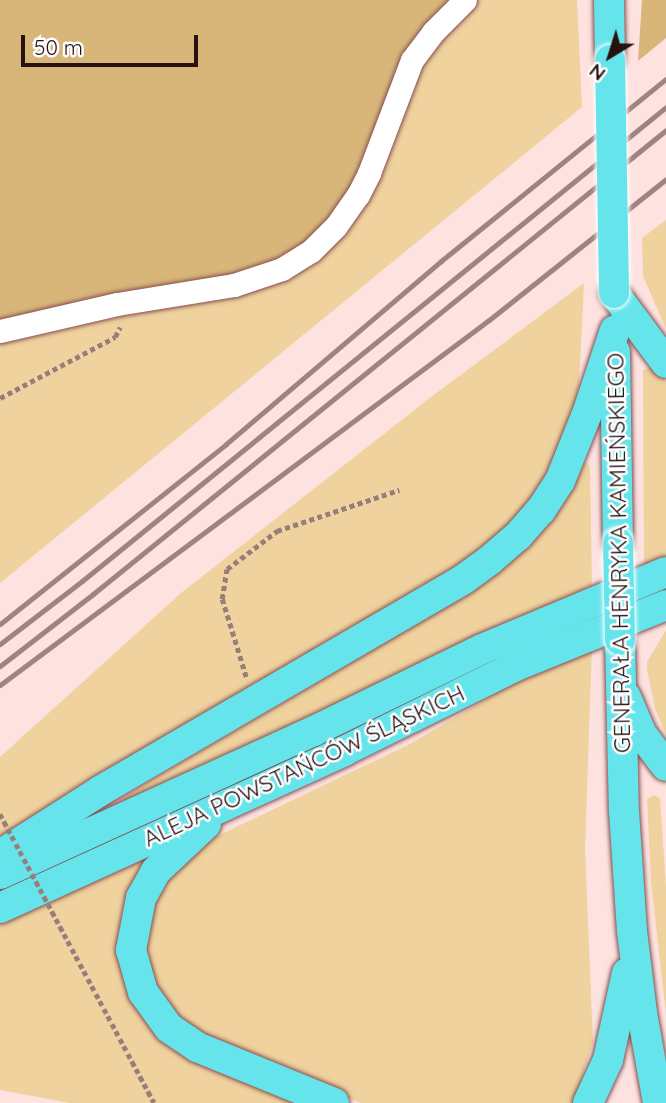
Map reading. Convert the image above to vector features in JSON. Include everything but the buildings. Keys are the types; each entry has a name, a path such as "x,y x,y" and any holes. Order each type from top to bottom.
{"main road":[{"name":"GENERAŁA HENRYKA KAMIEŃSKIEGO","path":"609,0 618,543 612,621 620,671 624,824 632,931 642,1013 658,1103"},
{"path":"614,293 666,363"},
{"path":"0,855 100,791 464,579 519,536 560,481 589,411 615,330"},
{"path":"612,621 666,572"},
{"path":"612,621 666,605"},
{"name":"ALEJA POWSTAŃCÓW ŚLĄSKICH","path":"0,908 344,751 612,621"},
{"name":"ALEJA POWSTAŃCÓW ŚLĄSKICH","path":"0,874 314,732 482,649 612,621"},
{"path":"620,671 633,717 649,746 666,766"},
{"path":"247,794 191,837 156,871 141,898 135,918 132,936 133,964 150,1005 181,1037 215,1057 334,1103"},
{"path":"588,1103 608,1060 619,1018 632,931"}],"street":[{"path":"0,331 134,301 209,290 258,279 296,261 325,239 347,213 369,173 412,60 433,32 465,0"}],"path":[{"path":"0,398 115,337 134,301"},
{"path":"254,701 222,599 227,569 277,531 399,490"},
{"path":"0,814 154,1103"}],"shaded area":[{"path":"0,0 456,0 348,196 316,235 263,267 0,324"},
{"path":"475,0 577,0 582,107 0,583 0,336 418,63"},
{"path":"642,0 666,0 666,38 638,61"},
{"path":"666,220 666,329 643,276 642,238"},
{"path":"584,283 579,385 567,440 542,489 489,550 0,839 0,757 181,593 431,397"},
{"path":"653,366 666,381 666,559 644,568 643,370"},
{"path":"586,462 590,467 592,587 500,625 220,760 120,802 130,793 482,585 533,541 565,500"},
{"path":"666,630 666,735 655,708 647,662"},
{"path":"592,645 585,849 593,1042 581,1079 587,1082 574,1103 361,1103 244,1058 187,1027 154,986 147,968 144,938 158,888 211,839 408,745 509,686"},
{"path":"654,795 660,798 666,886 666,1015 651,882 647,799"},
{"path":"152,853 132,995 312,1103 70,1103 0,1090 0,919"}],"railway":[{"path":"0,624 226,444 441,261 666,79"},
{"path":"0,644 82,581 666,107"},
{"path":"0,666 93,594 666,130"},
{"path":"0,685 489,320 666,179"}]}
